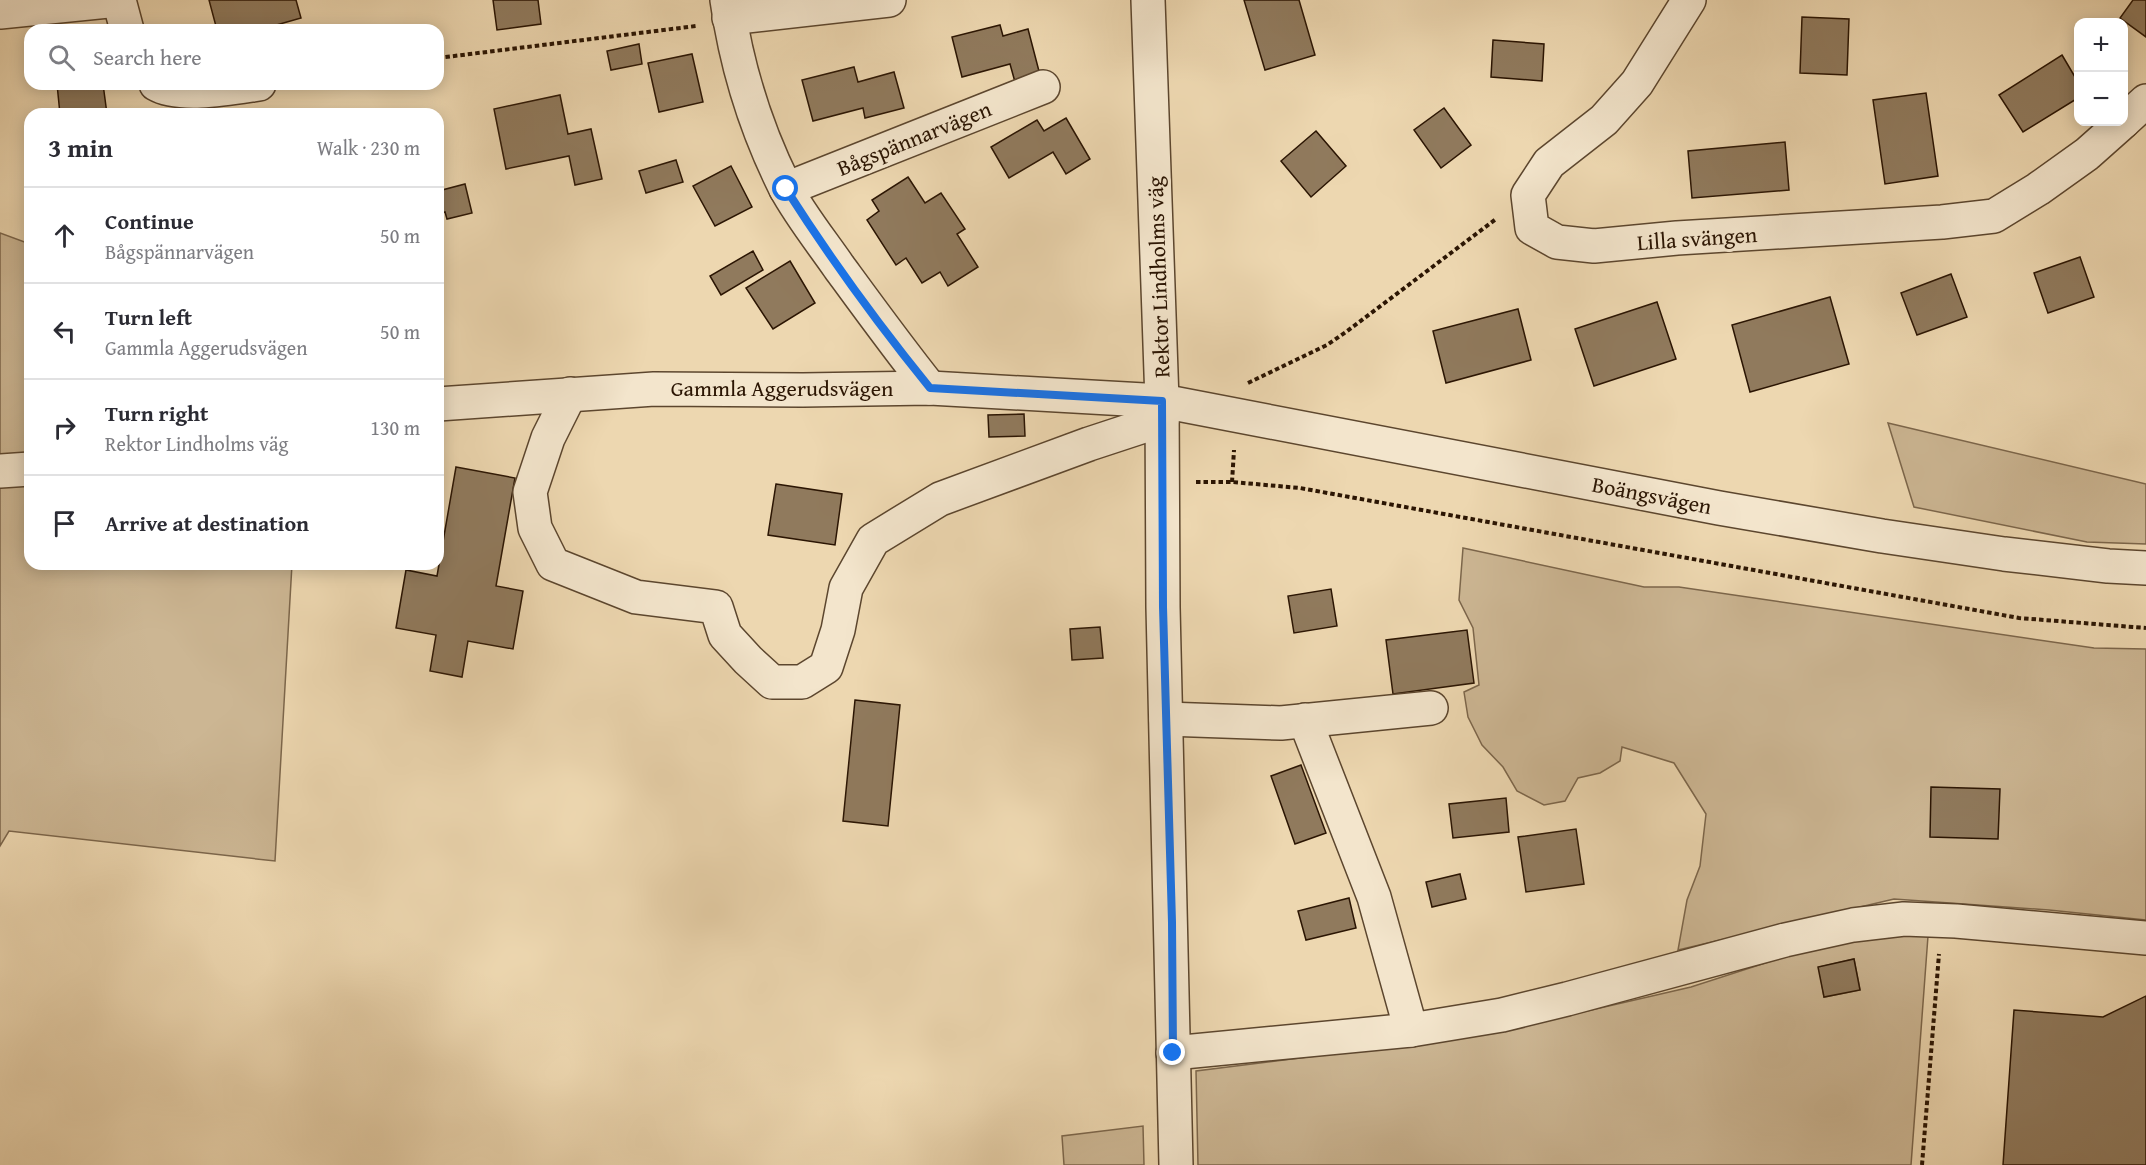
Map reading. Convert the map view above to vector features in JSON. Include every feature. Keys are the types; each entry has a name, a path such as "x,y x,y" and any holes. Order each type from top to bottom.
{"street":[{"path":"0,12 118,0 126,24"},
{"path":"889,0 728,9 742,76 763,138 786,189 809,225 898,348 930,388"},
{"name":"Rektor Lindholms väg","path":"1148,0 1162,411 1176,1165"},
{"path":"1527,195 1550,163 1604,120 1637,83 1689,0"},
{"name":"Bågspännarvägen","path":"786,189 1043,87"},
{"path":"188,90 219,90"},
{"name":"Lilla svängen","path":"2128,117 2146,101"},
{"name":"Lilla svängen","path":"1527,195 1532,228 1557,243 1594,246 1677,238 1942,222 1994,216 2038,189 2087,154 2118,126"},
{"name":"Gammla Aggerudsvägen","path":"444,404 654,388 803,390 930,388 1162,411"},
{"path":"570,394 548,438 530,492 535,528 554,564 636,597 716,608 725,634 772,682 802,682 826,667 838,630 846,588 873,540 940,499 1089,444 1162,411"},
{"name":"Boängsvägen","path":"1162,411 1237,416 1719,508 1858,532 2004,554 2146,568"},
{"path":"0,471 24,469"},
{"path":"1166,719 1281,723 1431,708"},
{"path":"1305,720 1374,897 1411,1030"},
{"path":"1173,1053 1411,1030 1502,1015 1785,940 1830,930 1904,919 2146,939"}],"path":[{"path":"444,57 694,27 728,9"},
{"path":"1232,482 1240,393 1245,384 1327,345 1527,195"},
{"path":"1162,483 1232,482 1300,488 2019,618 2146,628"},
{"path":"1922,1165 1942,921"}],"shaded area":[{"path":"0,233 24,242 24,570 292,570 275,861 9,831 0,846"},
{"path":"1888,423 2146,484 2146,544 2087,542 1914,507"},
{"path":"1463,548 1644,587 1679,587 2094,648 2146,649 2146,920 2049,910 1894,899 1678,950 1687,900 1700,866 1706,814 1674,763 1622,747 1620,761 1600,773 1578,778 1565,801 1544,805 1517,791 1503,767 1482,745 1468,717 1464,692 1479,685 1473,628 1459,600"},
{"path":"1892,932 1928,936 1911,1165 1198,1165 1196,1071 1483,1035 1691,987 1784,957","holes":["1854,959 1860,990 1824,997 1819,967"]},
{"path":"1143,1126 1144,1165 1064,1165 1062,1136"}],"building":[{"path":"209,0 296,0 301,18 280,24 215,24"},
{"path":"493,0 538,0 541,24 497,30"},
{"path":"1244,0 1299,0 1315,55 1265,70"},
{"path":"2133,0 2146,0 2146,37 2128,24 2128,18 2120,18"},
{"path":"1802,17 1849,19 1847,75 1800,73"},
{"path":"1000,25 1003,36 1028,29 1040,75 1015,82 1010,64 962,77 952,37"},
{"path":"1493,40 1544,44 1542,81 1491,77"},
{"path":"639,44 642,64 611,70 607,51"},
{"path":"692,54 703,102 659,112 648,63"},
{"path":"2062,55 2074,75 2074,100 2023,132 1999,95"},
{"path":"854,67 858,82 894,72 904,108 865,118 863,108 813,121 802,80"},
{"path":"58,90 104,90 106,108 59,108"},
{"path":"1926,93 1938,176 1885,184 1873,100"},
{"path":"560,95 568,134 591,129 602,179 575,185 569,156 506,169 494,109"},
{"path":"1444,108 1471,145 1441,168 1414,130"},
{"path":"1066,118 1090,159 1066,174 1053,152 1009,178 991,147 1037,120 1044,131"},
{"path":"1316,131 1346,166 1311,197 1281,161"},
{"path":"1785,142 1789,190 1692,198 1688,151"},
{"path":"676,160 683,182 646,193 639,171"},
{"path":"731,166 752,207 715,226 693,186"},
{"path":"908,177 925,203 941,193 965,229 957,234 978,267 948,286 940,272 922,283 906,258 896,265 867,220 879,211 872,200"},
{"path":"465,184 472,213 447,219 444,189"},
{"path":"753,251 763,270 721,295 710,276"},
{"path":"2080,257 2094,297 2048,313 2034,273"},
{"path":"790,261 815,303 773,329 746,288"},
{"path":"1951,274 1967,317 1917,335 1901,293"},
{"path":"1830,297 1849,364 1750,392 1732,325"},
{"path":"1657,302 1676,359 1594,386 1575,329"},
{"path":"1518,309 1531,360 1446,383 1433,331"},
{"path":"1024,414 1025,436 989,437 988,415"},
{"path":"456,467 515,478 496,586 523,591 513,649 468,641 462,677 430,671 436,635 396,628 406,570 437,576 438,570 444,570 444,536"},
{"path":"776,484 842,494 835,545 768,535"},
{"path":"1331,589 1337,626 1294,633 1288,596"},
{"path":"1100,627 1103,658 1072,660 1070,629"},
{"path":"1467,630 1474,683 1393,694 1386,640"},
{"path":"855,700 900,705 888,826 843,821"},
{"path":"1301,765 1326,833 1295,844 1271,776"},
{"path":"1931,787 2000,789 1998,839 1930,837"},
{"path":"1506,798 1509,832 1453,838 1449,804"},
{"path":"1576,829 1584,884 1526,892 1518,837"},
{"path":"1460,874 1466,899 1432,907 1426,882"},
{"path":"1349,898 1356,928 1306,940 1298,911"},
{"path":"1854,959 1860,990 1824,997 1818,967"},
{"path":"2146,996 2146,1165 2003,1165 2014,1010 2103,1017"}],"route":[{"path":"786,189 809,225 898,348 930,388 1162,401 1163,607 1172,922 1173,1053"}]}
